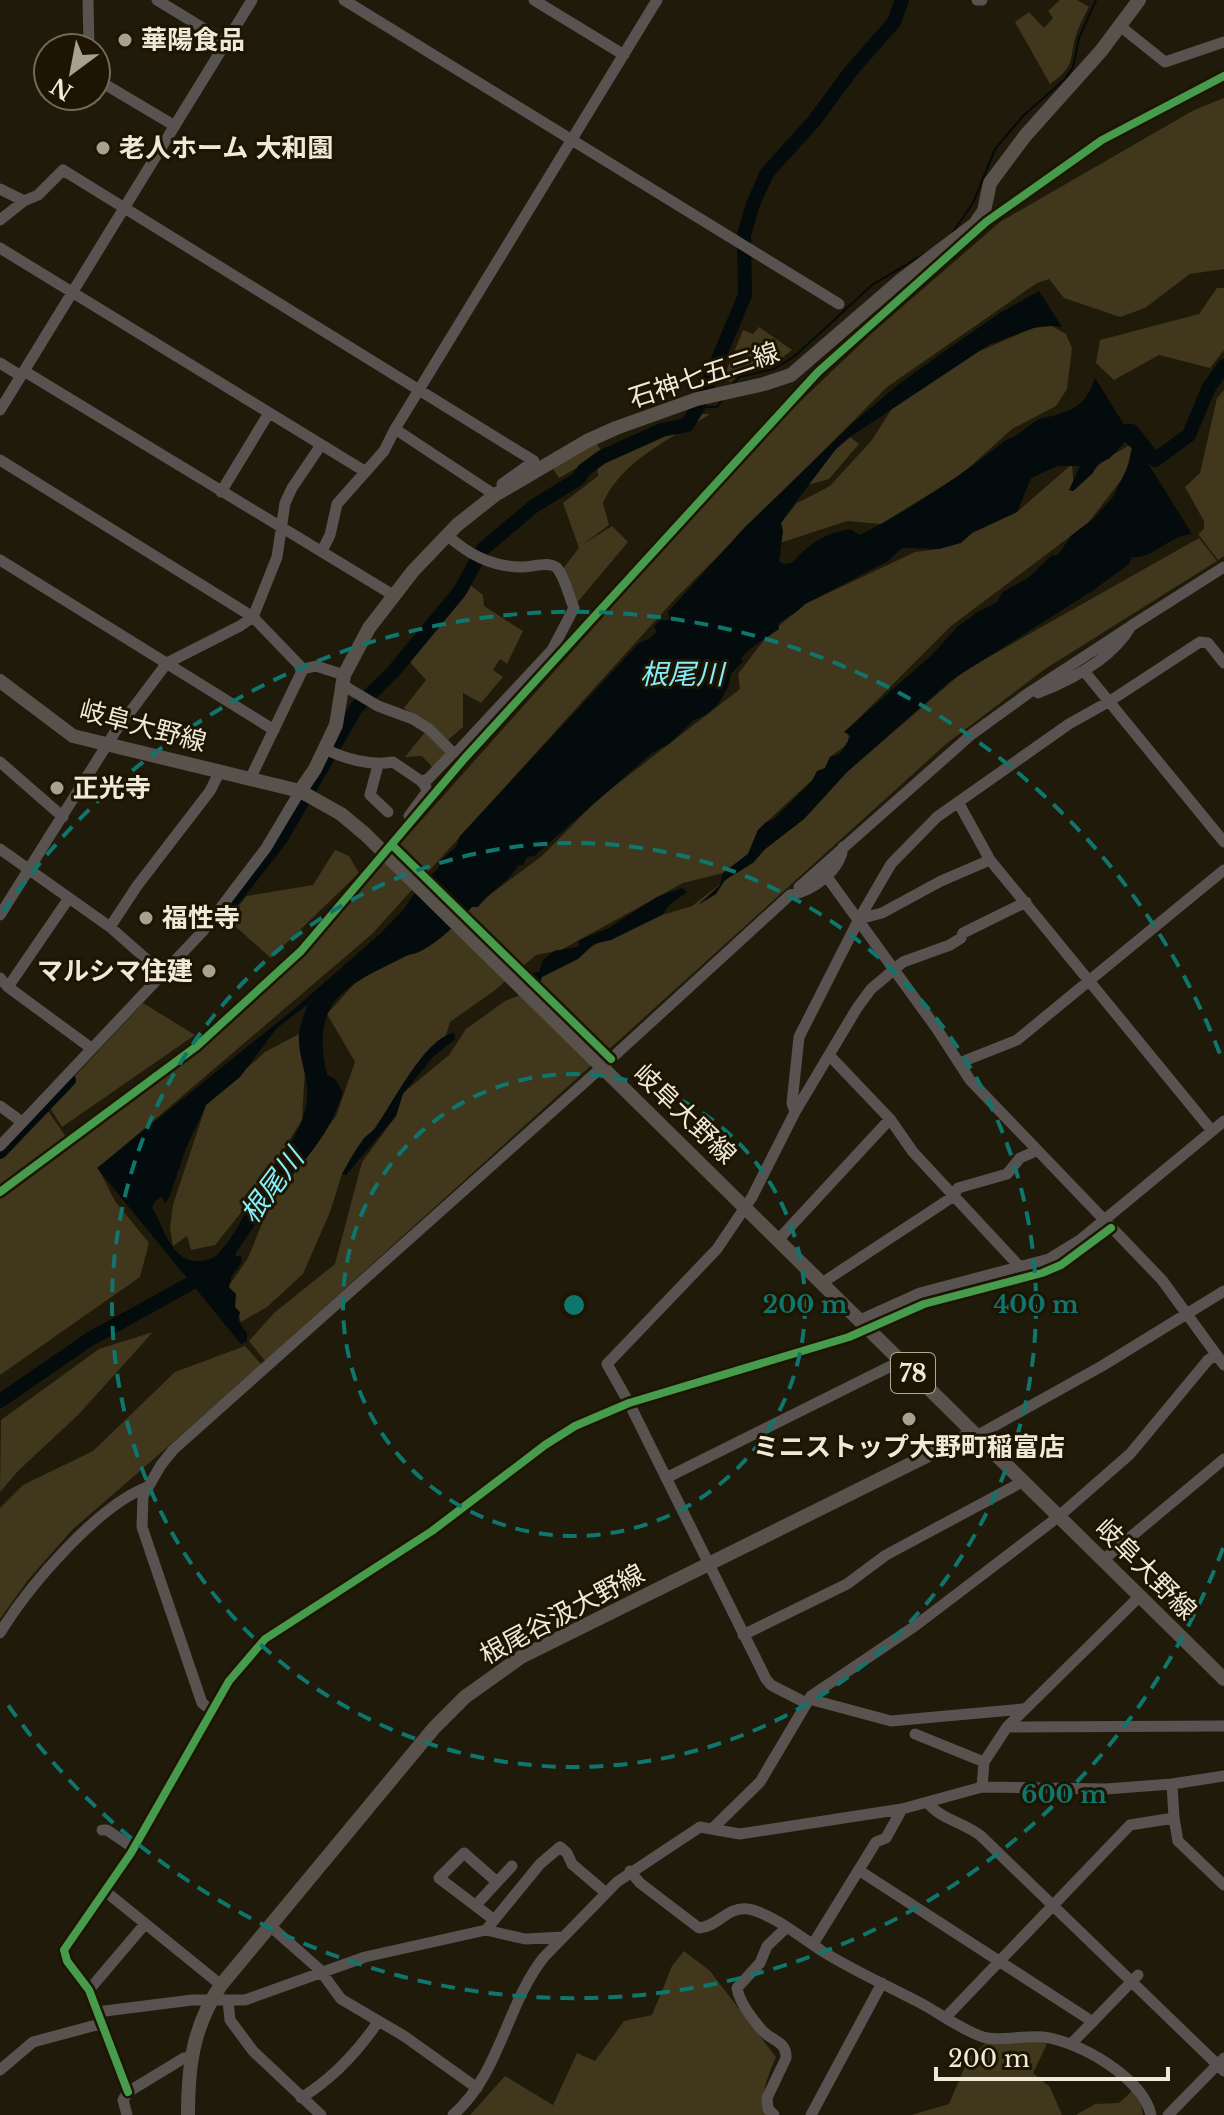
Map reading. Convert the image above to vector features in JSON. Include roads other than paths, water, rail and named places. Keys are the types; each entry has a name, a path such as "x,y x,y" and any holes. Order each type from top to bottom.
{"main road":[{"name":"石神七五三線","path":"305,793 330,751 342,680 369,628 393,595 447,535 493,493 587,441 697,399 791,375 901,280 975,224 984,211 990,183 1025,136 1051,110 1139,0"},
{"name":"岐阜大野線","path":"0,681 73,736 251,777 305,793 341,814 1224,1679"},
{"name":"根尾谷汲大野線","path":"188,2115 191,2057 196,2034 211,1999 434,1728 465,1697 521,1657 973,1433"}],"street":[{"path":"88,0 89,32"},
{"path":"157,0 226,42"},
{"path":"0,410 252,0"},
{"path":"344,0 839,304"},
{"path":"534,0 624,55"},
{"path":"323,549 335,519 337,504 384,451 657,0"},
{"path":"1120,26 1165,62 1224,42"},
{"path":"0,1192 185,1055 301,951 388,857 402,835 464,759 818,372 986,222 1102,140 1224,76"},
{"path":"112,89 175,126"},
{"path":"0,220 24,201 38,195 63,170 534,461 493,493 395,429"},
{"path":"0,189 24,201"},
{"path":"0,248 366,472"},
{"path":"0,363 23,373 282,528 323,549 393,595"},
{"path":"221,492 269,413"},
{"path":"0,915 106,745 167,663 253,617 272,574 285,503 321,445"},
{"path":"0,460 253,617 303,669"},
{"path":"421,781 428,779 458,751 552,650 574,608 558,569 551,565 521,568 486,561 465,552 447,535"},
{"path":"0,560 274,730"},
{"path":"212,1711 202,1703 142,1527 143,1496 173,1450 598,1063 972,734 1030,692 1224,567"},
{"path":"1030,692 1039,694 1084,671 1123,639 1131,626"},
{"path":"795,1112 792,1103 799,1037 859,919 891,864 937,817 1069,724 1200,642 1208,643 1224,663"},
{"path":"303,669 316,666 378,706 413,719 429,729 453,753"},
{"path":"251,777 303,669"},
{"path":"1084,671 1224,842"},
{"path":"330,751 378,765 393,762 421,781 426,793 403,825 402,835"},
{"path":"0,762 63,817"},
{"path":"378,765 370,795 388,812"},
{"path":"110,927 137,886 210,791 220,771"},
{"path":"0,1146 203,931 305,793"},
{"path":"958,802 990,860 1212,1131"},
{"path":"790,895 799,894 827,877 842,856 843,847"},
{"path":"0,849 110,927 161,972"},
{"path":"859,919 882,913 941,881 990,860"},
{"path":"959,1063 1017,1040 1224,870"},
{"path":"827,877 970,1080 1162,1280 1221,1359"},
{"path":"69,898 4,982 91,1048"},
{"path":"1023,1709 891,1721 807,1701 771,1685 607,1364 704,1265 745,1207 795,1112 871,989 893,969 921,954 950,945 963,933 1026,902"},
{"path":"829,1055 890,1119 913,1152 1020,1267"},
{"path":"0,1106 22,1122"},
{"path":"778,1240 890,1119"},
{"path":"128,2092 89,1990 67,1961 64,1950 132,1847 229,1681 265,1639 432,1531 575,1426 629,1403 924,1304 1042,1273 1061,1265 1224,1121"},
{"path":"822,1283 954,1196 958,1188 1007,1174 1020,1158 1036,1151"},
{"path":"864,1324 920,1293 1049,1259 1106,1224"},
{"path":"973,1433 980,1434 1089,1374 1224,1291"},
{"path":"713,1828 760,1782 807,1701 915,1626 1058,1517 1130,1454 1208,1360 1221,1359"},
{"path":"666,1478 901,1361"},
{"path":"1103,1560 1224,1459"},
{"path":"743,1635 847,1584 886,1555 1022,1482"},
{"path":"0,1633 35,1585 78,1538 110,1507 147,1487"},
{"path":"982,1787 984,1762 1007,1727 1140,1596"},
{"path":"1007,1727 1224,1726"},
{"path":"915,1734 984,1762"},
{"path":"453,2115 477,2088 533,1970 630,1871 700,1827 713,1828 726,1834 740,1834 902,1809 982,1787 1106,1789 1224,1776"},
{"path":"1172,1784 1178,1841 1224,1885"},
{"path":"928,1803 939,1814 975,1831 1222,2064 1168,2115"},
{"path":"813,1944 876,1842 886,1838 902,1809"},
{"path":"946,2017 1130,1825 1174,1818"},
{"path":"102,1830 107,1830 132,1847"},
{"path":"486,1930 540,1864 560,1847 572,1864 606,1893"},
{"path":"493,1919 439,1878 464,1853 497,1882"},
{"path":"476,1905 512,1866"},
{"path":"630,1871 640,1883 699,1928 708,1928 735,1909 751,1909 985,2038 1023,2035 1072,2043 1134,2085 1151,2115"},
{"path":"860,1871 1093,2022"},
{"path":"105,1891 221,1985"},
{"path":"89,1990 145,1924"},
{"path":"269,1925 319,1969 341,1999 431,2053 435,2060 477,2088"},
{"path":"774,2115 768,2109 767,2098 786,2058 786,2051 782,2043 762,2031 737,1988 757,1967 767,1946 786,1928"},
{"path":"0,2070 33,2042 98,2018 211,1999 245,2000 365,1957 486,1930 525,1939 563,1937"},
{"path":"1072,2043 1134,1978"},
{"path":"811,2115 882,1983"},
{"path":"228,2001 230,2020 253,2051 321,2115"},
{"path":"301,2098 330,2077 364,2043 378,2022"},
{"path":"127,2115 123,2100 128,2092 184,2058 191,2057"}],"water":[{"path":"1039,291 1062,327 1034,328 990,344 850,437 836,449 781,523 783,531 779,562 792,563 811,545 832,534 850,529 860,535 898,514 1037,420 1076,406 1085,398 1095,378 1192,534 1176,538 1140,557 1132,557 1129,564 1092,591 950,681 847,772 804,819 766,848 753,863 725,880 716,894 698,905 720,885 723,873 748,854 758,830 774,819 812,781 817,771 825,768 830,757 840,754 851,736 844,732 933,654 957,627 996,603 1003,592 1028,578 1052,555 1057,556 1072,535 1093,519 1113,497 1129,464 1132,448 1125,442 1110,458 1097,465 1093,473 1073,491 1069,490 1080,466 1057,466 1031,478 1017,512 973,532 961,543 939,549 902,548 888,561 805,604 778,624 779,629 741,658 743,661 731,674 719,703 706,715 694,720 670,743 652,753 534,856 527,857 523,865 518,865 478,907 472,907 435,942 349,988 328,1013 323,1029 327,1075 335,1079 343,1092 336,1111 319,1142 275,1196 236,1252 235,1256 241,1256 242,1262 231,1277 229,1287 236,1294 235,1307 240,1312 238,1321 247,1333 247,1341 241,1344 97,1168 293,1010 380,934 404,909 423,881 438,869 440,861 456,847 460,836 639,643 657,632 654,627 661,619 670,619 668,612 745,527 854,422 899,384 1000,313","holes":["308,1004 299,1033 307,1092 300,1125 257,1191 235,1232 218,1254 201,1261 182,1257 171,1245 152,1208 155,1201 162,1197 165,1203 169,1198 186,1148 206,1105 240,1077 277,1028"]},
{"path":"682,888 687,892 670,904 662,915 611,940 594,944 578,959 542,977 540,984 530,989 533,973 539,972 543,960 554,951 578,947 579,940 609,928 657,897"},
{"name":"根尾川","path":"454,1033 455,1039 433,1057 403,1094 396,1116 346,1175 342,1174 359,1145 375,1128 421,1059 443,1038"}],"waterway":[{"path":"221,915 280,840 356,708 393,672 460,591 483,549 534,506 578,479 584,470 602,457 662,430 687,425 698,407 745,295 744,235 767,173 814,121 851,71 894,22 902,0"},
{"path":"953,232 973,203 995,149 1023,116 1065,79 1073,67 1079,38 1096,0"},
{"path":"733,385 739,377 774,369 795,356 872,285 926,253"},
{"name":"根尾川","path":"1111,431 1132,431 1155,460 1189,435 1208,389 1224,366"},
{"path":"698,407 717,407 722,400"},
{"path":"0,1152 69,1080"},
{"name":"根尾川","path":"0,1401 90,1339 204,1276"}],"place":[{"name":"華陽食品","path":"125,40"},
{"name":"老人ホーム 大和園","path":"103,148"},
{"name":"正光寺","path":"57,788"},
{"name":"福性寺","path":"146,918"},
{"name":"マルシマ住建","path":"209,971"},
{"name":"ミニストップ大野町稲富店","path":"909,1419"}]}
